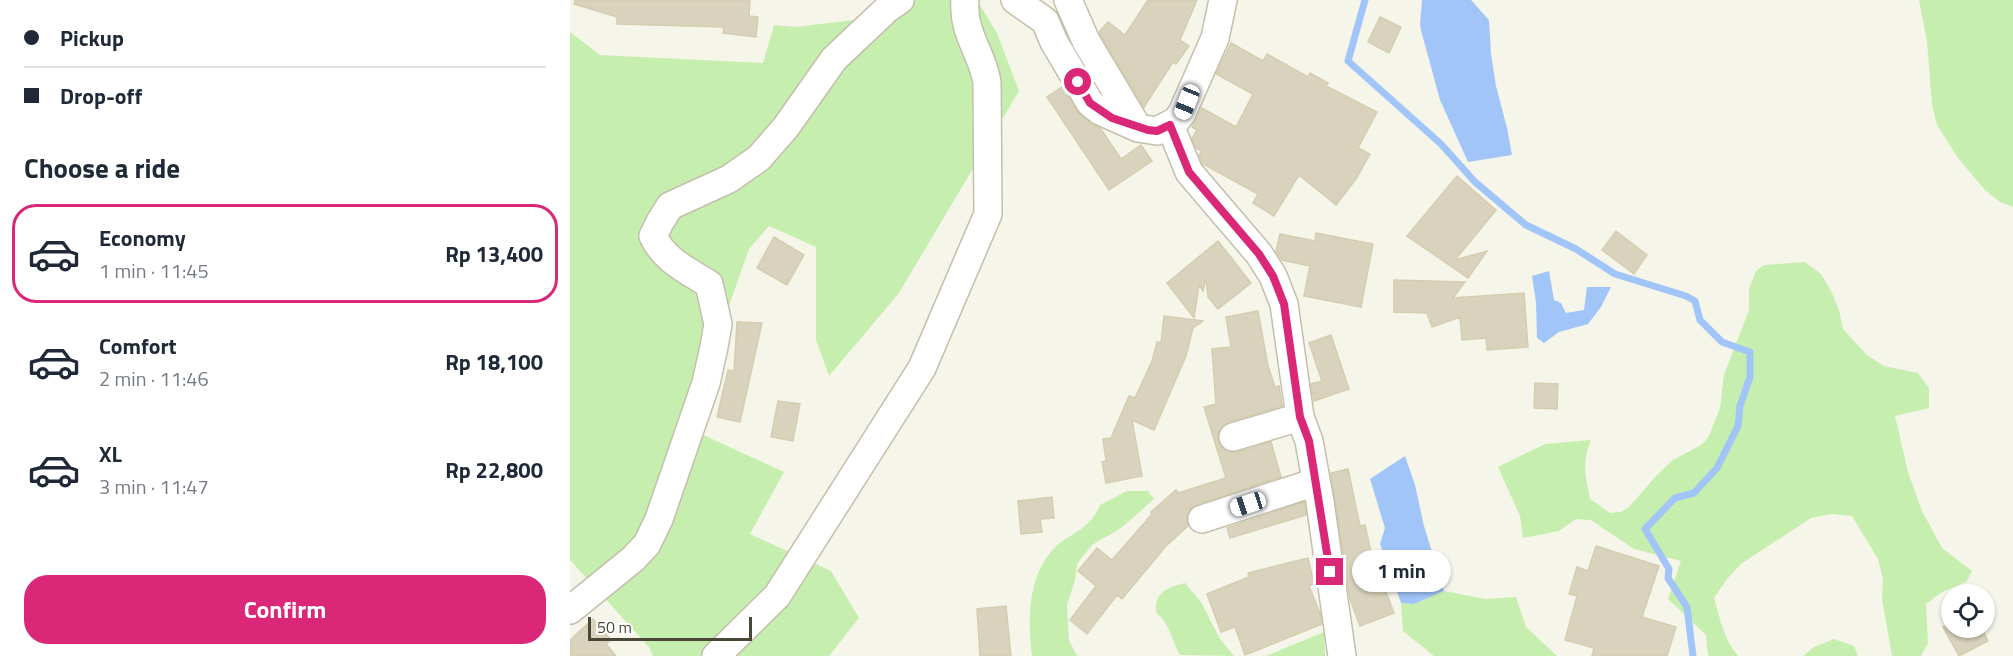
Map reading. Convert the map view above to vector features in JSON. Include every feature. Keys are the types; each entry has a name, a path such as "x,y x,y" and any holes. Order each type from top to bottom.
{"street":[{"path":"570,610 633,559 647,544 703,392 714,347 718,324 709,284 669,259 657,244 653,236 660,222 670,206 729,179 759,158 786,126 834,59 887,9 900,0"},
{"path":"717,656 777,596 922,368 988,214 987,82 984,68 969,37 964,13 965,0"},
{"path":"1015,0 1038,11 1090,103 1112,118 1138,128 1157,131 1170,125 1182,113 1215,38 1223,0"},
{"path":"1068,0 1086,41 1138,128"},
{"path":"1170,125 1189,172 1259,254 1273,276 1284,304 1300,417 1309,441 1316,482 1342,656"},
{"path":"1233,437 1300,417"},
{"path":"1202,519 1316,482"}],"green space":[{"path":"892,0 977,0 997,33 1019,91 899,293 829,376 816,340 816,247 769,226 749,249 686,427 784,472 750,534 831,571 859,618 829,656 653,656 649,647 570,560 570,32 600,55 763,63 774,25 796,27 862,19"},
{"path":"1919,0 2013,0 2013,207 2000,202 1985,190 1958,158 1937,125 1932,105 1927,41"},
{"path":"1805,262 1821,274 1839,310 1843,329 1867,355 1884,366 1918,373 1929,388 1929,408 1895,416 1908,472 1922,511 1942,548 1972,571 1966,582 1941,584 1941,593 1926,604 1928,643 1921,656 1892,656 1882,599 1883,579 1878,559 1852,516 1832,514 1811,518 1741,564 1727,579 1714,598 1726,636 1738,656 1708,656 1706,635 1668,599 1681,561 1634,549 1591,520 1576,519 1559,531 1523,538 1520,516 1498,467 1545,444 1591,440 1585,469 1590,499 1610,513 1621,512 1629,507 1673,460 1701,445 1708,438 1720,408 1724,375 1749,310 1749,289 1756,271 1764,265"},
{"path":"1127,491 1148,491 1154,499 1121,528 1092,545 1077,564 1075,580 1067,605 1069,640 1077,656 1032,656 1030,608 1037,577 1043,563 1064,540 1090,521 1100,505"},
{"path":"1185,583 1201,602 1220,639 1234,656 1180,655 1168,628 1157,614 1156,607 1162,592"},
{"path":"1444,591 1485,599 1516,597 1526,627 1557,656 1434,656 1403,631 1401,603 1414,604"},
{"path":"1324,632 1325,656 1266,656"},
{"path":"1834,639 1854,646 1858,656 1803,656 1814,647"}],"water":[{"path":"1422,0 1471,0 1489,20 1496,86 1512,155 1468,162 1440,100 1420,25"},
{"path":"1549,271 1554,300 1561,303 1566,313 1584,310 1587,287 1611,287 1601,307 1588,324 1559,332 1544,343 1537,338 1536,302 1532,276"},
{"path":"1405,456 1444,591 1414,604 1401,603 1380,544 1385,528 1370,479"}],"building":[{"path":"575,0 750,0 749,16 758,17 756,37 723,33 724,27 617,24 617,17 574,4"},
{"path":"1148,0 1197,0 1180,40 1189,46 1176,64 1173,62 1144,107 1099,32 1108,22 1125,35"},
{"path":"1380,17 1401,27 1389,53 1368,42"},
{"path":"1231,43 1263,61 1267,54 1308,77 1310,73 1328,83 1326,86 1377,112 1358,148 1370,154 1356,179 1336,205 1299,175 1274,216 1253,203 1258,194 1203,164 1199,155 1202,151 1196,148 1192,138 1197,130 1192,127 1202,108 1236,127 1253,94 1216,74"},
{"path":"1062,87 1077,111 1101,129 1121,159 1141,145 1152,161 1109,190 1047,97"},
{"path":"1457,176 1496,210 1455,260 1487,251 1468,278 1407,236"},
{"path":"1616,231 1647,255 1634,274 1602,250"},
{"path":"1316,233 1373,244 1361,307 1304,296 1310,266 1282,260 1276,251 1280,234 1315,241"},
{"path":"774,237 804,255 787,285 757,268"},
{"path":"1218,241 1251,283 1218,309 1208,297 1206,278 1203,291 1199,285 1194,318 1167,283"},
{"path":"1394,280 1465,282 1453,298 1524,293 1528,347 1487,350 1486,338 1462,340 1460,317 1432,327 1427,313 1394,312"},
{"path":"1258,311 1268,366 1275,387 1279,386 1282,406 1228,422 1218,433 1218,441 1222,448 1230,452 1238,452 1271,442 1281,477 1197,504 1191,508 1187,516 1188,526 1166,546 1122,599 1117,595 1087,634 1070,620 1096,586 1078,571 1097,548 1112,560 1152,514 1151,512 1176,490 1178,493 1226,478 1204,407 1216,404 1212,349 1231,347 1226,317"},
{"path":"1164,316 1203,321 1193,328 1186,356 1154,430 1132,420 1142,476 1106,483 1102,462 1106,461 1103,439 1111,438 1129,396 1135,398 1152,361 1157,342 1161,343"},
{"path":"737,322 762,323 740,422 717,417 728,370 734,371"},
{"path":"1331,335 1349,389 1314,401 1311,384 1322,381 1309,343"},
{"path":"1535,383 1558,384 1557,409 1534,408"},
{"path":"778,401 800,404 793,441 771,437"},
{"path":"1348,469 1360,526 1365,525 1380,594 1386,592 1394,613 1360,626 1350,599 1331,473"},
{"path":"1052,497 1054,518 1040,519 1042,532 1021,534 1018,501"},
{"path":"1304,502 1306,515 1230,538 1227,528"},
{"path":"1596,546 1659,566 1642,617 1676,627 1667,656 1592,656 1594,648 1565,640 1577,596 1569,594 1577,567 1588,571"},
{"path":"1308,558 1314,584 1309,586 1322,624 1245,655 1235,627 1221,632 1207,594 1249,577 1248,573"},
{"path":"1006,606 1011,656 980,656 977,609"},
{"path":"593,619 611,640 606,644 616,656 570,656 570,640"},
{"path":"1949,638 1986,638 1988,641 1959,656"}],"waterway":[{"path":"1365,0 1348,61 1441,144 1475,182 1526,225 1576,249 1615,274 1686,296 1695,301 1700,320 1722,342 1750,352 1750,377 1740,406 1738,426 1717,468 1694,493 1675,498 1645,529 1669,569 1668,578 1687,607 1693,656"}],"route":[{"path":"1078,82 1090,103 1112,118 1148,130 1157,131 1170,125 1189,172 1240,230 1273,276 1284,304 1300,417 1309,441 1330,572"}]}
